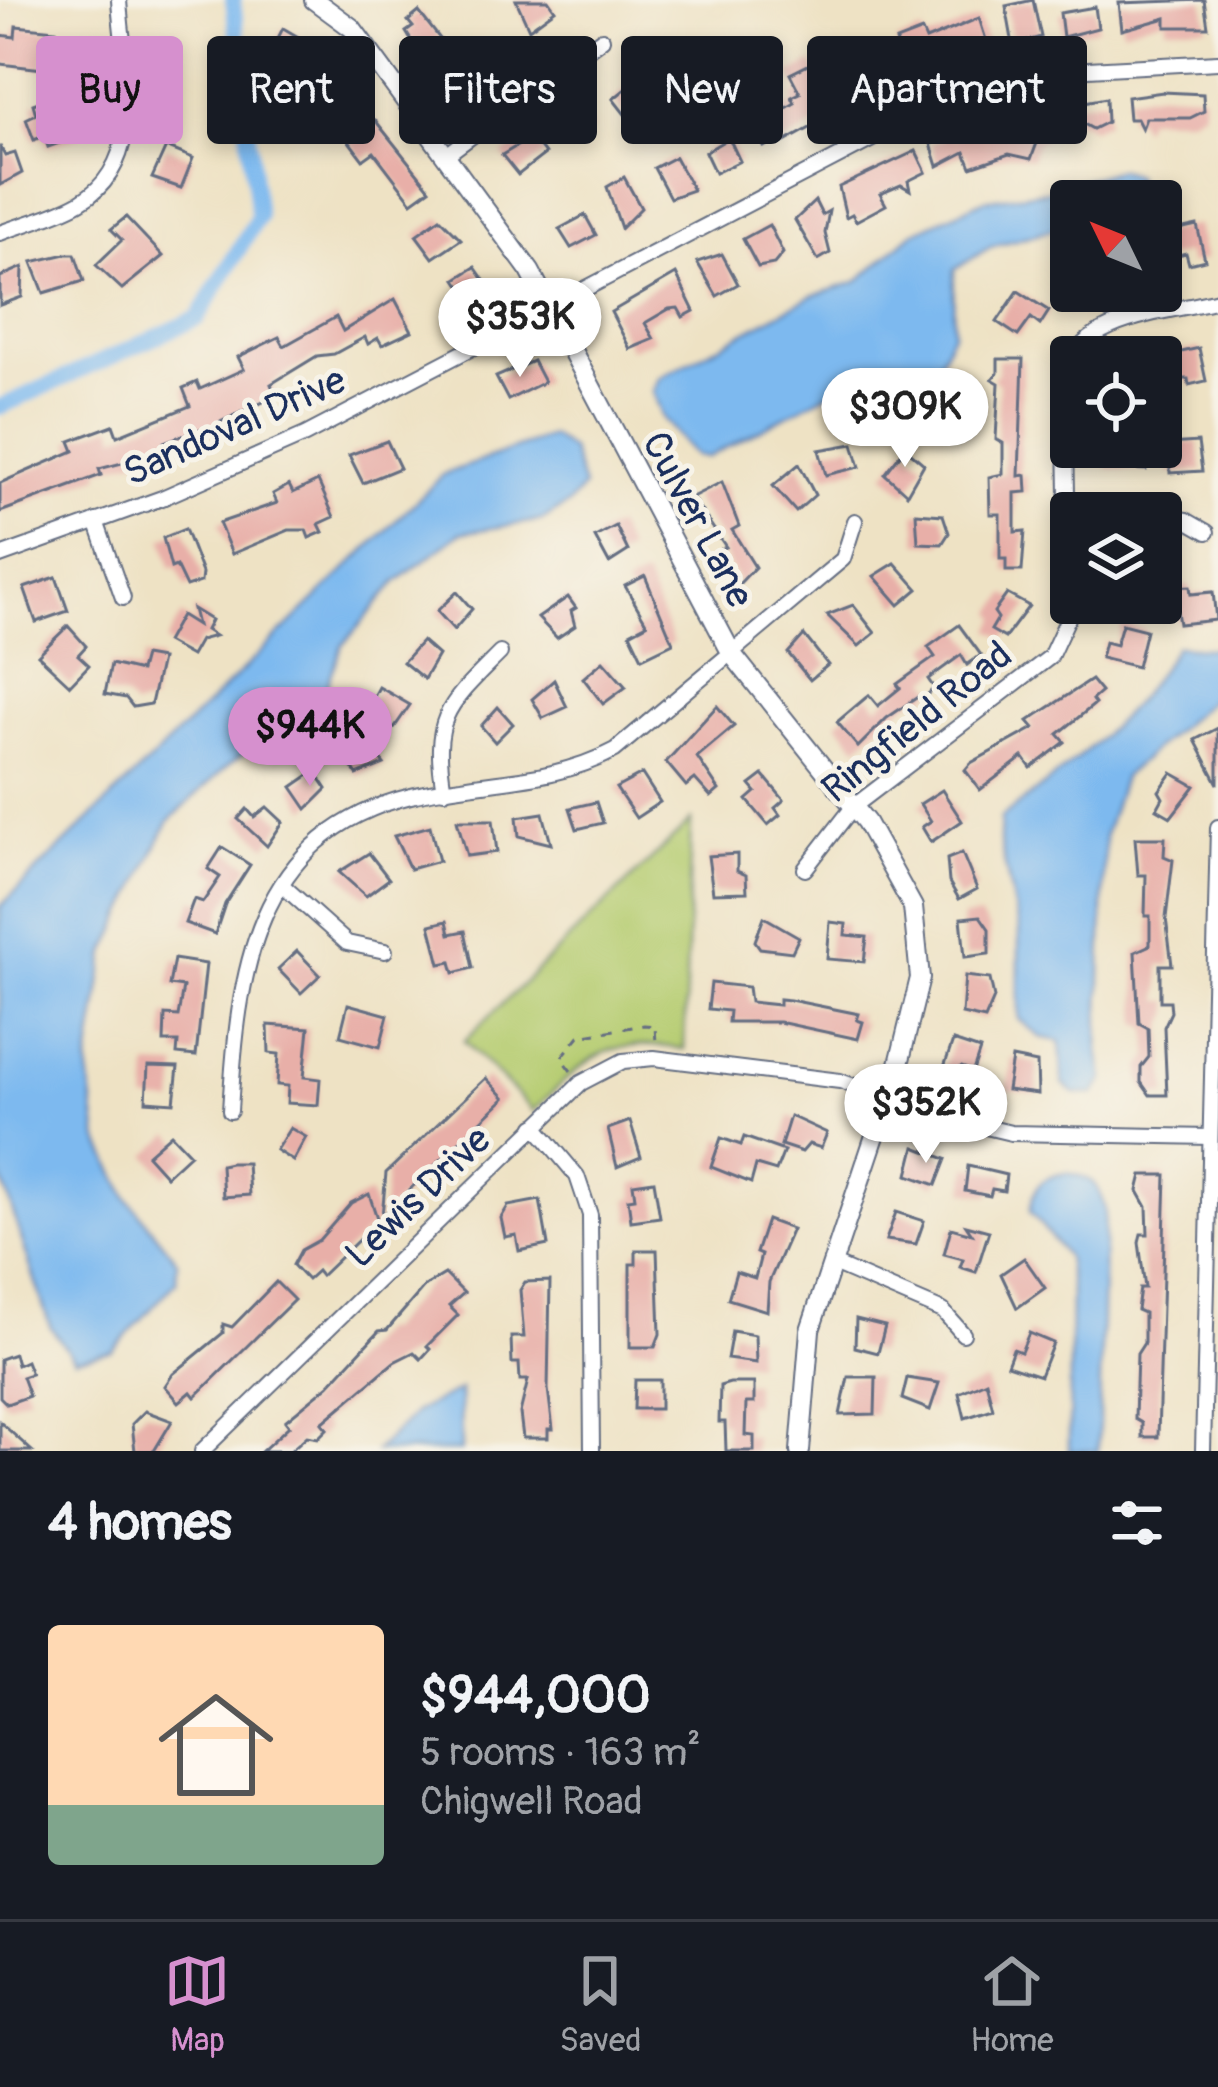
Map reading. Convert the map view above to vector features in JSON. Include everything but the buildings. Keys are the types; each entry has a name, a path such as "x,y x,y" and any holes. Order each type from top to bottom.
{"street":[{"path":"0,233 85,200 115,170 127,132 118,0"},
{"name":"Culver Lane","path":"314,0 352,28 449,153 550,305 732,654 853,807 904,885 919,932 920,977 803,1367 800,1451"},
{"path":"449,153 602,38"},
{"name":"Sandoval Drive","path":"0,556 242,466 928,110 1088,69 1218,62"},
{"name":"Ringfield Road","path":"1068,492 1065,373 1074,349 1098,331 1218,300"},
{"path":"1182,519 1207,532"},
{"path":"96,521 123,598"},
{"path":"230,1112 242,977 260,922 304,859 352,821 385,805 444,790 519,782 590,763 629,740 843,560 856,521"},
{"name":"Ringfield Road","path":"806,869 853,807 1061,642 1067,624"},
{"path":"444,790 436,746 441,722 455,698 500,653"},
{"path":"1204,1451 1218,827"},
{"path":"282,886 347,943 385,951"},
{"path":"535,1126 601,1070 642,1058 811,1076 888,1095 944,1118 1012,1132 1210,1137"},
{"name":"Lewis Drive","path":"202,1451 535,1126 578,1176 590,1214 592,1451"},
{"path":"831,1263 943,1311 963,1334"}],"path":[{"path":"572,1072 561,1058 579,1036 644,1024 655,1026 656,1045"}],"green space":[{"path":"691,821 684,1049 634,1046 599,1055 533,1111 464,1041"}],"water":[{"path":"1118,169 1136,180 1083,180"},
{"path":"1048,191 1050,230 990,247 954,270 953,333 936,368 895,376 883,364 708,457 695,456 663,418 653,391 659,378 812,296 857,282 913,233 984,200"},
{"path":"551,436 571,450 583,487 570,503 543,520 460,533 396,582 342,646 323,696 228,765 168,822 106,953 88,1066 98,1138 128,1199 177,1261 176,1282 112,1351 74,1359 50,1326 0,1173 0,907 444,474"},
{"path":"1176,646 1218,649 1218,693 1123,777 1105,833 1099,1050 1104,1080 1094,1094 1074,1094 1063,1084 1060,1041 1040,1037 1019,1019 1019,930 1000,842 1001,818 1075,761 1119,719"},
{"path":"1066,1173 1093,1183 1105,1211 1098,1451 1069,1451 1071,1293 1066,1256 1030,1211 1040,1184"},
{"path":"460,1390 461,1451 376,1451 417,1411"}],"waterway":[{"path":"0,407 198,318 258,217 233,0"}]}
